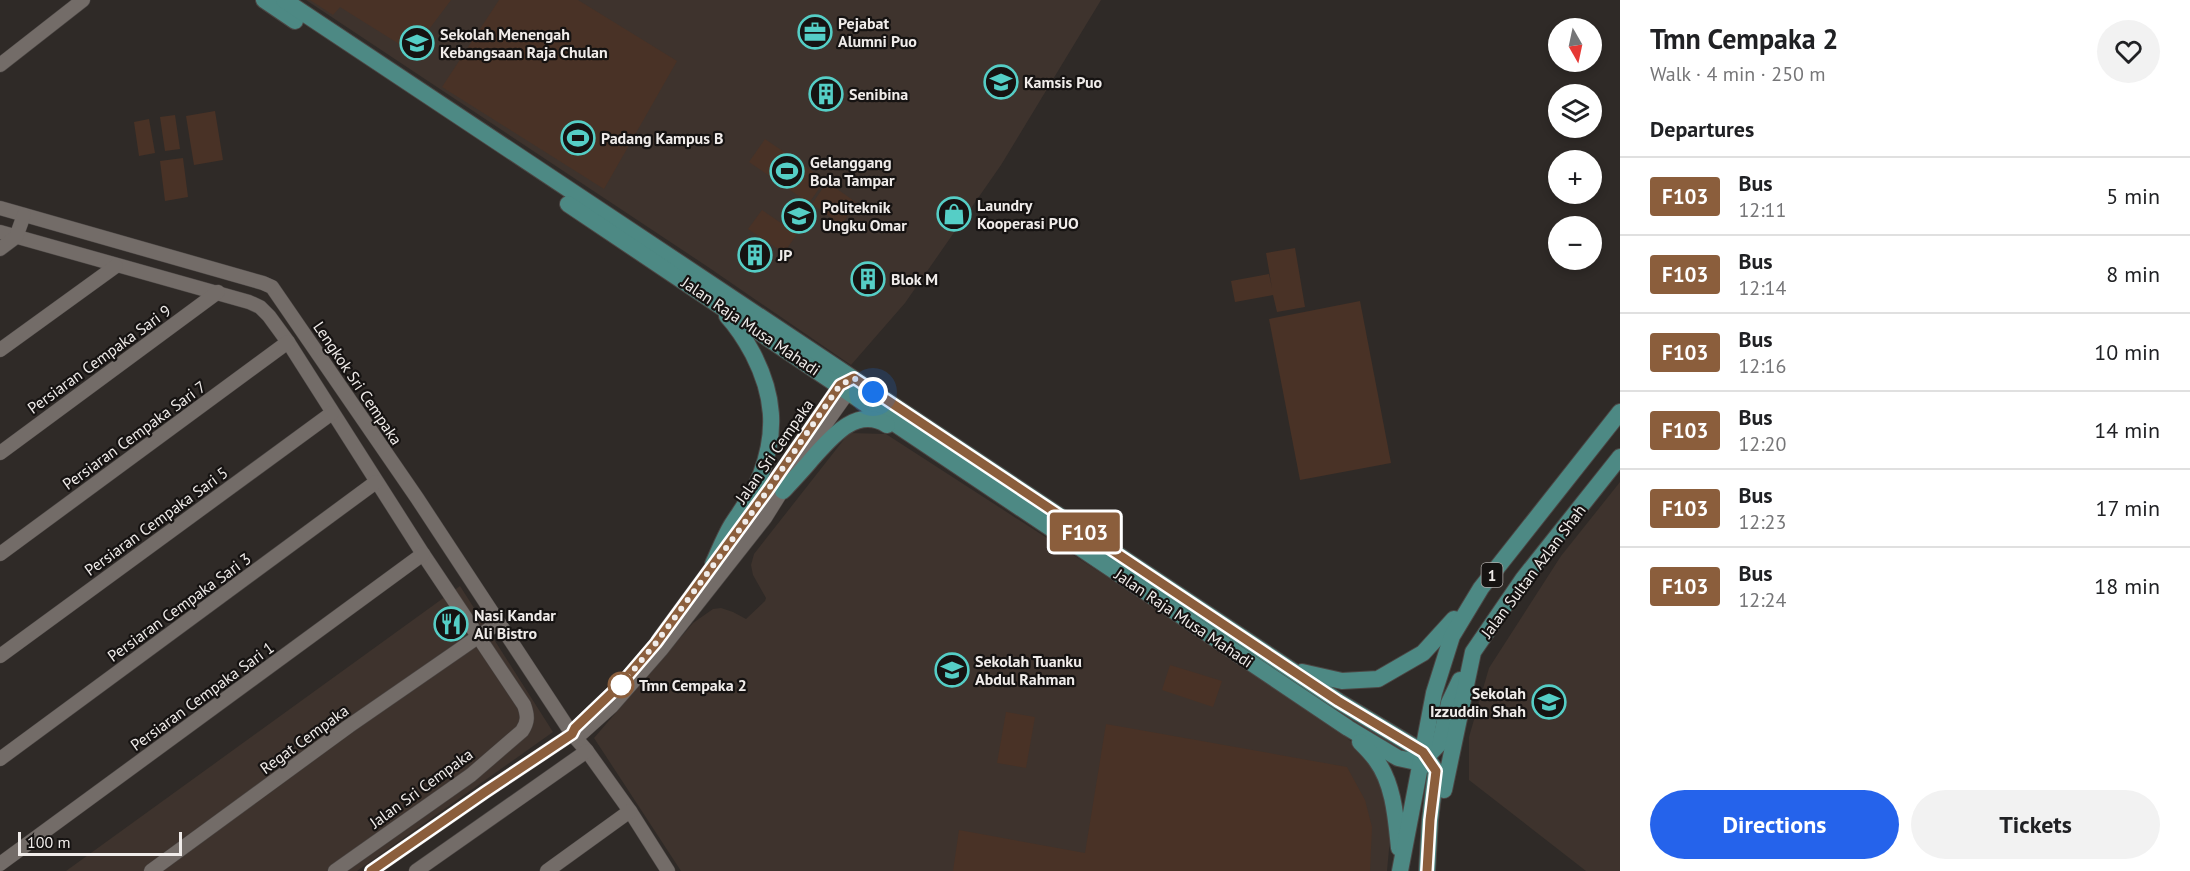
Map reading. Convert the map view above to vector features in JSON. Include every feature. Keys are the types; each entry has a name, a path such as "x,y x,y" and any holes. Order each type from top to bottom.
{"main road":[{"name":"Jalan Raja Musa Mahadi","path":"264,0 600,218"},
{"name":"Jalan Raja Musa Mahadi","path":"284,0 633,241 848,385 915,437 1348,728 1398,758 1424,757"},
{"name":"Jalan Raja Musa Mahadi","path":"633,241 712,300 848,385 1424,757"},
{"path":"712,300 735,325 763,374 769,392 772,425 761,474 730,529 714,564"},
{"name":"Jalan Sultan Azlan Shah","path":"1401,867 1424,757 1434,693 1452,636 1481,588 1620,412"},
{"path":"783,491 833,435 856,421 870,418 882,422 907,437 915,437"},
{"name":"Jalan Sultan Azlan Shah","path":"1433,871 1446,771 1473,652 1523,579 1620,457"},
{"path":"1289,669 1342,681 1378,679 1423,653 1481,588"},
{"path":"1427,871 1436,771 1424,757 1440,743 1449,703 1473,652"},
{"path":"1348,728 1378,762 1387,785 1395,812 1401,867"}],"street":[{"path":"0,65 83,0"},
{"name":"Lengkok Sri Cempaka","path":"0,208 272,287 417,498 572,734 587,750 630,811 668,871"},
{"path":"0,249 16,237 24,215"},
{"path":"0,232 116,266 218,292 260,308 269,316 288,342 423,555 478,637"},
{"path":"0,350 116,266"},
{"name":"Persiaran Cempaka Sari 9","path":"0,453 218,292"},
{"name":"Persiaran Cempaka Sari 7","path":"0,554 288,342"},
{"name":"Jalan Sri Cempaka","path":"371,871 572,734 582,733 631,686 724,572 783,491 848,385"},
{"name":"Jalan Sri Cempaka","path":"572,734 575,728 602,704 636,668 848,385"},
{"name":"Persiaran Cempaka Sari 5","path":"0,656 332,413"},
{"name":"Persiaran Cempaka Sari 3","path":"0,759 376,482"},
{"name":"Persiaran Cempaka Sari 1","path":"0,864 423,555"},
{"name":"Regat Cempaka","path":"151,871 350,726 498,623"},
{"name":"Jalan Sri Cempaka","path":"335,871 471,775 522,731 527,724 528,714 524,705 478,637"},
{"path":"416,871 587,750"},
{"path":"471,775 485,792"},
{"path":"547,871 630,811"}],"shaded area":[{"name":"Politeknik Ungku Omar","path":"306,0 1101,0 1001,165 905,303 851,365 708,267"},
{"path":"310,0 451,0 412,52 340,7 333,15"},
{"name":"Padang Kampus B","path":"499,0 578,0 677,61 604,189 442,87"},
{"path":"215,111 223,160 194,165 186,116"},
{"path":"175,115 180,149 165,151 160,117"},
{"path":"149,119 155,153 139,156 134,122"},
{"name":"Gelanggang Bola Tampar","path":"765,139 825,180 809,203 749,162"},
{"path":"183,158 188,197 165,201 160,161"},
{"path":"827,182 857,203 841,225 812,204"},
{"path":"762,210 797,234 784,253 748,229"},
{"path":"1295,248 1305,307 1277,312 1273,295 1235,302 1231,281 1269,274 1272,288 1266,253"},
{"path":"1360,301 1391,463 1300,480 1269,319"},
{"name":"Sekolah Tuanku Abdul Rahman","path":"849,433 886,434 1322,716 1363,752 1376,772 1386,796 1391,828 1387,871 681,871 594,738 693,623 713,609 721,608 746,619 765,601 766,598 753,575 751,565 754,554"},
{"name":"Sekolah Izzuddin Shah","path":"1620,482 1620,871 1586,871 1469,780 1469,737 1489,668 1561,556"},
{"path":"460,586 553,732 357,871 66,871"},
{"path":"1170,665 1222,681 1213,707 1162,690"},
{"path":"1006,712 1035,717 1026,768 997,763"},
{"path":"1106,724 1347,767 1365,800 1372,827 1370,871 953,871 959,830 1085,853"}],"bus line":[{"name":"F103","path":"371,871 572,734 575,728 602,704 656,643 768,490 840,385 854,378 1338,701 1423,752 1436,771 1427,871"}],"place":[{"name":"Pejabat Alumni Puo","path":"815,32"},
{"name":"Sekolah Menengah Kebangsaan Raja Chulan","path":"417,43"},
{"name":"Kamsis Puo","path":"1001,82"},
{"name":"Senibina","path":"826,94"},
{"name":"Padang Kampus B","path":"578,138"},
{"name":"Gelanggang Bola Tampar","path":"787,171"},
{"name":"Laundry Kooperasi PUO","path":"954,214"},
{"name":"Politeknik Ungku Omar","path":"799,216"},
{"name":"JP","path":"755,255"},
{"name":"Blok M","path":"868,279"},
{"name":"Nasi Kandar Ali Bistro","path":"451,624"},
{"name":"Sekolah Tuanku Abdul Rahman","path":"952,670"},
{"name":"Tmn Cempaka 2","path":"621,685"},
{"name":"Sekolah Izzuddin Shah","path":"1549,702"}],"route":[{"path":"621,685 656,643 754,510 840,385 854,378 873,392"}]}
